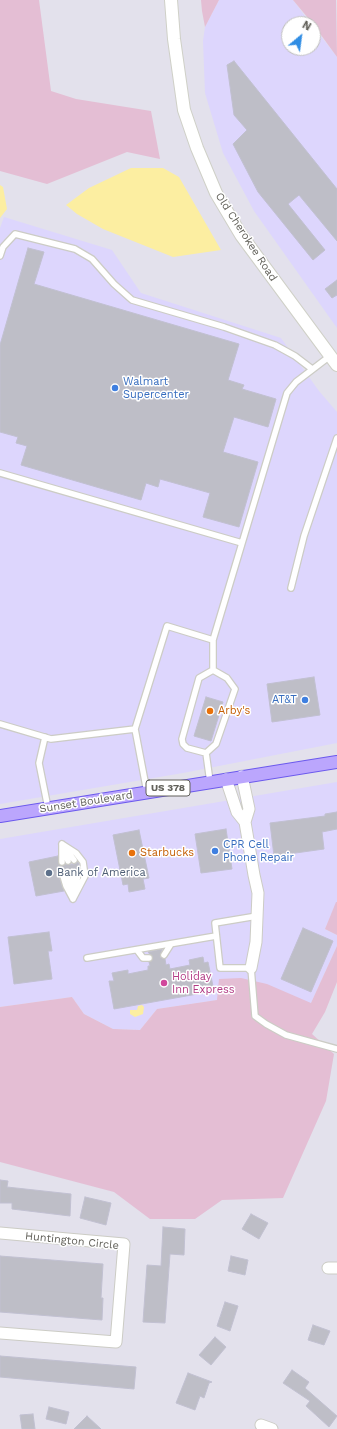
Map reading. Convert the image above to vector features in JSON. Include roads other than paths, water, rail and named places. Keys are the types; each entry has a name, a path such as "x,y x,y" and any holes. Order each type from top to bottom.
{"main road":[{"name":"Sunset Boulevard","path":"0,816 242,776 337,762"}],"street":[{"name":"Old Cherokee Road","path":"171,0 174,39 184,110 208,176 216,193 241,235 333,360"},
{"path":"242,776 249,809 245,822 258,893 251,968"},
{"path":"226,779 237,812 245,822"},
{"name":"Huntington Circle","path":"0,1234 124,1244 116,1342 0,1333"},
{"path":"261,1425 272,1429"}],"lane":[{"path":"0,256 3,247 16,234 75,249 92,259 114,284 132,300 224,327 275,344 295,356 312,369"},
{"path":"213,670 213,640 287,393 296,382 312,369 333,360"},
{"path":"291,588 304,536 337,438"},
{"path":"0,473 242,544"},
{"path":"146,792 135,729 167,626 213,640"},
{"path":"206,753 187,748 183,744 182,739 199,678 213,670"},
{"path":"206,753 216,744 234,689 227,678 213,670"},
{"path":"0,724 51,739 135,729"},
{"path":"44,737 40,763 48,808"},
{"path":"206,753 210,782"},
{"path":"67,861 62,844 76,853 83,862 85,876 73,899"},
{"path":"73,899 70,875 73,899"},
{"path":"257,916 215,923 220,968 251,968 255,1016 286,1035 337,1049"},
{"path":"87,958 216,936"},
{"path":"164,955 171,944"},
{"path":"137,950 143,958 149,958"}],"place":[{"name":"Walmart Supercenter","path":"115,388"},
{"name":"AT&T","path":"305,700"},
{"name":"Arby's","path":"210,711"},
{"name":"CPR Cell Phone Repair","path":"215,851"},
{"name":"Starbucks","path":"132,853"},
{"name":"Bank of America","path":"49,873"},
{"name":"Holiday Inn Express","path":"164,983"}]}
